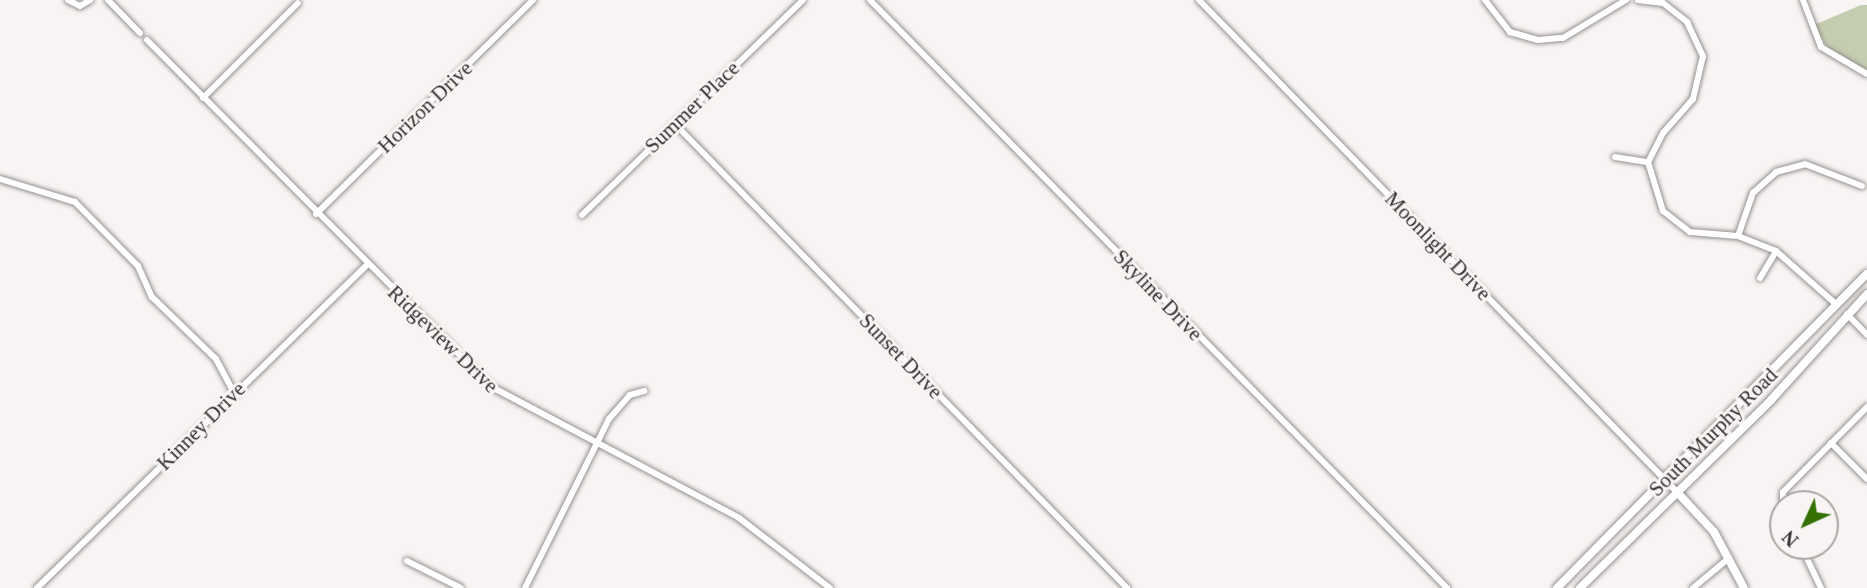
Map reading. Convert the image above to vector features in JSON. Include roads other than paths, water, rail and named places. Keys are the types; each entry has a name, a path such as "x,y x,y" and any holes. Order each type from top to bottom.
{"main road":[{"name":"South Murphy Road","path":"1557,588 1867,274"},
{"name":"South Murphy Road","path":"1580,588 1677,492 1867,294"},
{"path":"1836,304 1847,314"},
{"path":"1677,492 1729,558 1744,588"}],"street":[{"path":"68,0 80,6 90,0"},
{"path":"108,0 140,33"},
{"name":"Horizon Drive","path":"316,214 533,0"},
{"name":"Summer Place","path":"582,215 803,0"},
{"name":"Skyline Drive","path":"870,0 1447,588"},
{"name":"Moonlight Drive","path":"1199,0 1677,492"},
{"path":"1485,0 1510,32 1538,40 1563,37 1626,0"},
{"path":"1638,0 1663,4 1687,22 1703,56 1693,99 1662,133 1648,162 1654,195 1675,223 1707,237 1738,236 1776,251 1836,304"},
{"path":"1803,0 1821,47 1867,74"},
{"path":"203,98 298,3"},
{"name":"Ridgeview Drive","path":"147,40 316,214 490,386 595,447 739,518 830,588"},
{"name":"Sunset Drive","path":"675,124 1127,588"},
{"path":"1615,157 1648,162"},
{"path":"1738,236 1753,193 1776,172 1805,164 1862,186"},
{"path":"0,179 75,202 138,266 152,297 216,359 234,393"},
{"path":"1760,278 1776,251"},
{"name":"Kinney Drive","path":"37,588 367,265"},
{"path":"1847,314 1867,335"},
{"path":"524,588 595,447 624,400 644,391"},
{"path":"1785,490 1867,407"},
{"path":"1832,443 1867,479"},
{"path":"1693,588 1729,558"},
{"path":"1808,560 1821,588"},
{"path":"407,561 461,588"}]}
